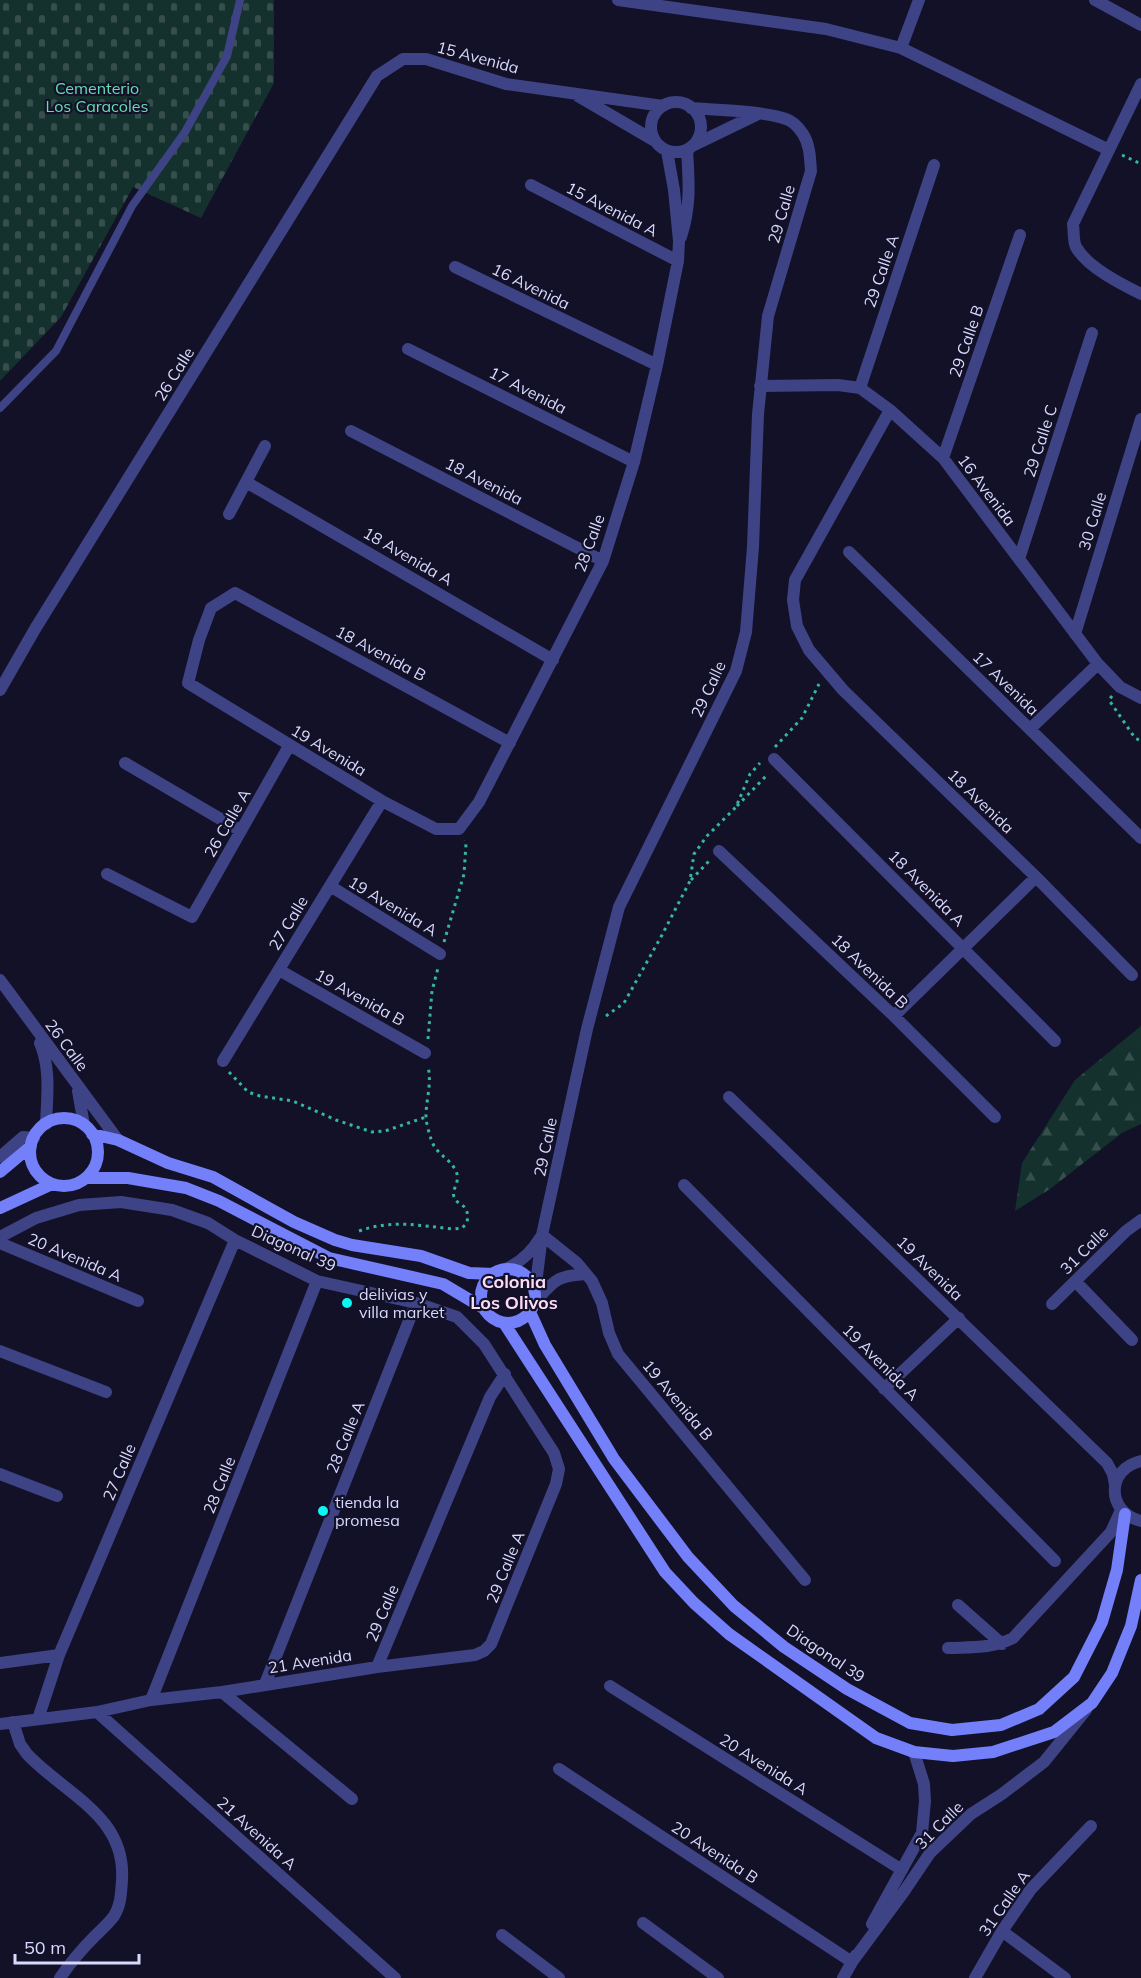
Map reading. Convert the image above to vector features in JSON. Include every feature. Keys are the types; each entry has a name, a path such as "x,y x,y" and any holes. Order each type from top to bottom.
{"street":[{"path":"618,0 826,29 901,48 1109,150"},
{"path":"901,48 919,0"},
{"path":"1095,0 1141,25"},
{"name":"15 Avenida","path":"377,76 403,59 426,59 506,84 663,106"},
{"name":"26 Calle","path":"0,690 41,619 377,76"},
{"path":"1141,84 1073,224 1075,245 1087,260 1121,284 1141,294"},
{"name":"15 Avenida","path":"574,94 655,141"},
{"path":"678,102 692,108 758,114 679,152 667,151 655,141 651,132 651,122 656,113 663,106 678,102"},
{"path":"690,147 698,138 700,128 698,117 692,108"},
{"name":"29 Calle","path":"533,1302 542,1235 587,1029 619,907 736,671 746,632 753,547 760,386 768,316 811,171 810,150 804,136 795,125 786,119 758,114"},
{"name":"28 Calle","path":"679,241 687,218 690,193 690,147"},
{"name":"28 Calle","path":"459,829 480,802 603,561 634,462 678,261 679,241 674,190 667,151"},
{"name":"29 Calle A","path":"860,388 934,165"},
{"name":"15 Avenida A","path":"531,185 678,261"},
{"name":"29 Calle B","path":"943,458 1020,235"},
{"name":"16 Avenida","path":"455,267 657,365"},
{"name":"29 Calle C","path":"1018,559 1092,333"},
{"name":"17 Avenida","path":"408,349 634,462"},
{"path":"760,386 838,385 860,388"},
{"name":"16 Avenida","path":"860,388 890,410 943,458 1098,664 1120,687 1141,698"},
{"name":"18 Avenida","path":"890,410 795,580 793,600 797,627 809,650 843,690 1036,877 1132,975"},
{"name":"30 Calle","path":"1075,634 1141,418"},
{"name":"18 Avenida","path":"351,431 603,561"},
{"path":"229,514 266,446"},
{"name":"18 Avenida A","path":"246,482 553,660"},
{"name":"17 Avenida","path":"849,552 1141,838"},
{"name":"18 Avenida B","path":"188,684 199,640 211,609 235,593 510,742"},
{"path":"1030,729 1098,664"},
{"name":"19 Avenida","path":"188,684 382,801 436,829 459,829"},
{"name":"26 Calle A","path":"107,874 192,917 289,746"},
{"name":"18 Avenida A","path":"776,761 1055,1041"},
{"path":"124,763 241,831"},
{"name":"27 Calle","path":"223,1061 382,801"},
{"name":"18 Avenida B","path":"719,851 894,1016 995,1117"},
{"path":"894,1016 1036,877"},
{"name":"19 Avenida A","path":"330,886 440,954"},
{"name":"19 Avenida B","path":"279,970 425,1053"},
{"name":"26 Calle","path":"0,980 118,1140"},
{"name":"26 Calle","path":"30,1023 46,1058 48,1090 46,1124"},
{"name":"26 Calle","path":"78,1086 88,1129"},
{"name":"19 Avenida","path":"729,1096 1107,1463 1113,1474 1116,1501 1123,1512"},
{"path":"0,1172 32,1142 46,1124 55,1120 65,1119 88,1129 97,1145 98,1157 94,1169 86,1178 70,1185 52,1184 34,1169 31,1158 32,1142"},
{"name":"Diagonal 39","path":"88,1129 168,1163 213,1178 294,1222 335,1240 352,1245 421,1256 469,1273 500,1272"},
{"path":"0,1157 23,1137 32,1142"},
{"name":"Diagonal 39","path":"86,1178 128,1178 186,1188 219,1201 329,1258 443,1284 485,1309"},
{"path":"0,1208 52,1184"},
{"name":"19 Avenida A","path":"684,1185 1055,1561"},
{"name":"Diagonal 39","path":"0,1237 36,1218 79,1205 121,1202 172,1210 208,1223 235,1240 317,1281 416,1303 457,1317 484,1344 554,1453 559,1469 556,1484"},
{"name":"31 Calle","path":"1052,1304 1126,1231 1141,1220"},
{"name":"29 Calle","path":"500,1272 519,1263 535,1247 542,1235"},
{"name":"19 Avenida B","path":"542,1235 577,1263 597,1291 609,1333 618,1354 805,1580"},
{"name":"27 Calle","path":"38,1719 58,1655 235,1240"},
{"name":"20 Avenida A","path":"0,1244 138,1301"},
{"path":"533,1302 528,1278 514,1270 500,1272 487,1280 482,1289 485,1309 496,1321 504,1323 519,1321 533,1302 560,1277 586,1274"},
{"name":"28 Calle","path":"152,1700 317,1281"},
{"path":"1076,1282 1132,1340"},
{"name":"Diagonal 39","path":"533,1302 545,1345 614,1459 688,1557 734,1606 784,1647 848,1689 910,1723 952,1730 1001,1725 1039,1709 1074,1677 1102,1622 1117,1570 1123,1512"},
{"name":"28 Calle A","path":"265,1684 416,1303"},
{"path":"884,1389 959,1318"},
{"path":"504,1323 665,1572 729,1634 876,1738 914,1752 953,1756 993,1752 1054,1732 1092,1703 1112,1674 1131,1626 1141,1580"},
{"path":"0,1351 106,1392"},
{"name":"29 Calle","path":"377,1667 490,1398 505,1374"},
{"path":"1107,1463 1116,1467 1126,1467 1141,1461"},
{"path":"1115,1485 1126,1467"},
{"path":"0,1474 57,1496"},
{"name":"29 Calle A","path":"475,1655 484,1651 491,1644 556,1484"},
{"path":"948,1648 987,1647 1002,1644 1013,1638 1111,1532 1123,1512 1141,1521"},
{"path":"958,1605 1002,1644"},
{"path":"0,1663 58,1655"},
{"name":"21 Avenida","path":"6,1723 97,1712 152,1700 222,1692 377,1667 475,1655"},
{"name":"20 Avenida A","path":"610,1686 902,1870"},
{"path":"222,1692 352,1799"},
{"name":"31 Calle","path":"852,1962 930,1853 971,1814 1044,1762 1092,1703"},
{"name":"21 Avenida A","path":"97,1712 395,1978"},
{"path":"6,1723 27,1754 104,1821 115,1838 121,1858 118,1910 76,1956 60,1978"},
{"name":"31 Calle","path":"843,1978 922,1833 924,1784 914,1752"},
{"name":"20 Avenida B","path":"559,1769 852,1962"},
{"name":"31 Calle A","path":"975,1978 1002,1931 1031,1889 1092,1826"},
{"path":"643,1923 718,1978"},
{"path":"1002,1931 1065,1978"},
{"path":"502,1935 559,1978"}],"lane":[{"path":"0,408 56,351 132,206 185,132 227,56 240,0"}],"path":[{"path":"1109,150 1141,164"},
{"path":"1109,700 1135,738 1141,741"},
{"path":"736,807 776,761"},
{"path":"335,1240 376,1225 402,1223 454,1229 462,1228 467,1223 468,1215 465,1208 455,1200 453,1194 458,1180 457,1173 453,1166 435,1150 426,1117 430,1087 425,1053 432,991 440,954 464,874 466,844 459,829"},
{"path":"690,881 719,851"},
{"path":"223,1061 229,1073 248,1092 293,1101 336,1120 372,1132 385,1131 426,1117"}],"green space":[{"name":"Cementerio Los Caracoles","path":"0,0 274,0 274,83 201,218 133,187 61,317 0,381"},
{"path":"1141,1026 1141,1124 1122,1133 1050,1189 1015,1211 1022,1163 1075,1080"}],"place":[{"name":"delivias y villa market","path":"347,1303"},
{"name":"tienda la promesa","path":"323,1511"}],"district":[{"name":"Colonia Los Olivos","path":"514,1291"}]}
